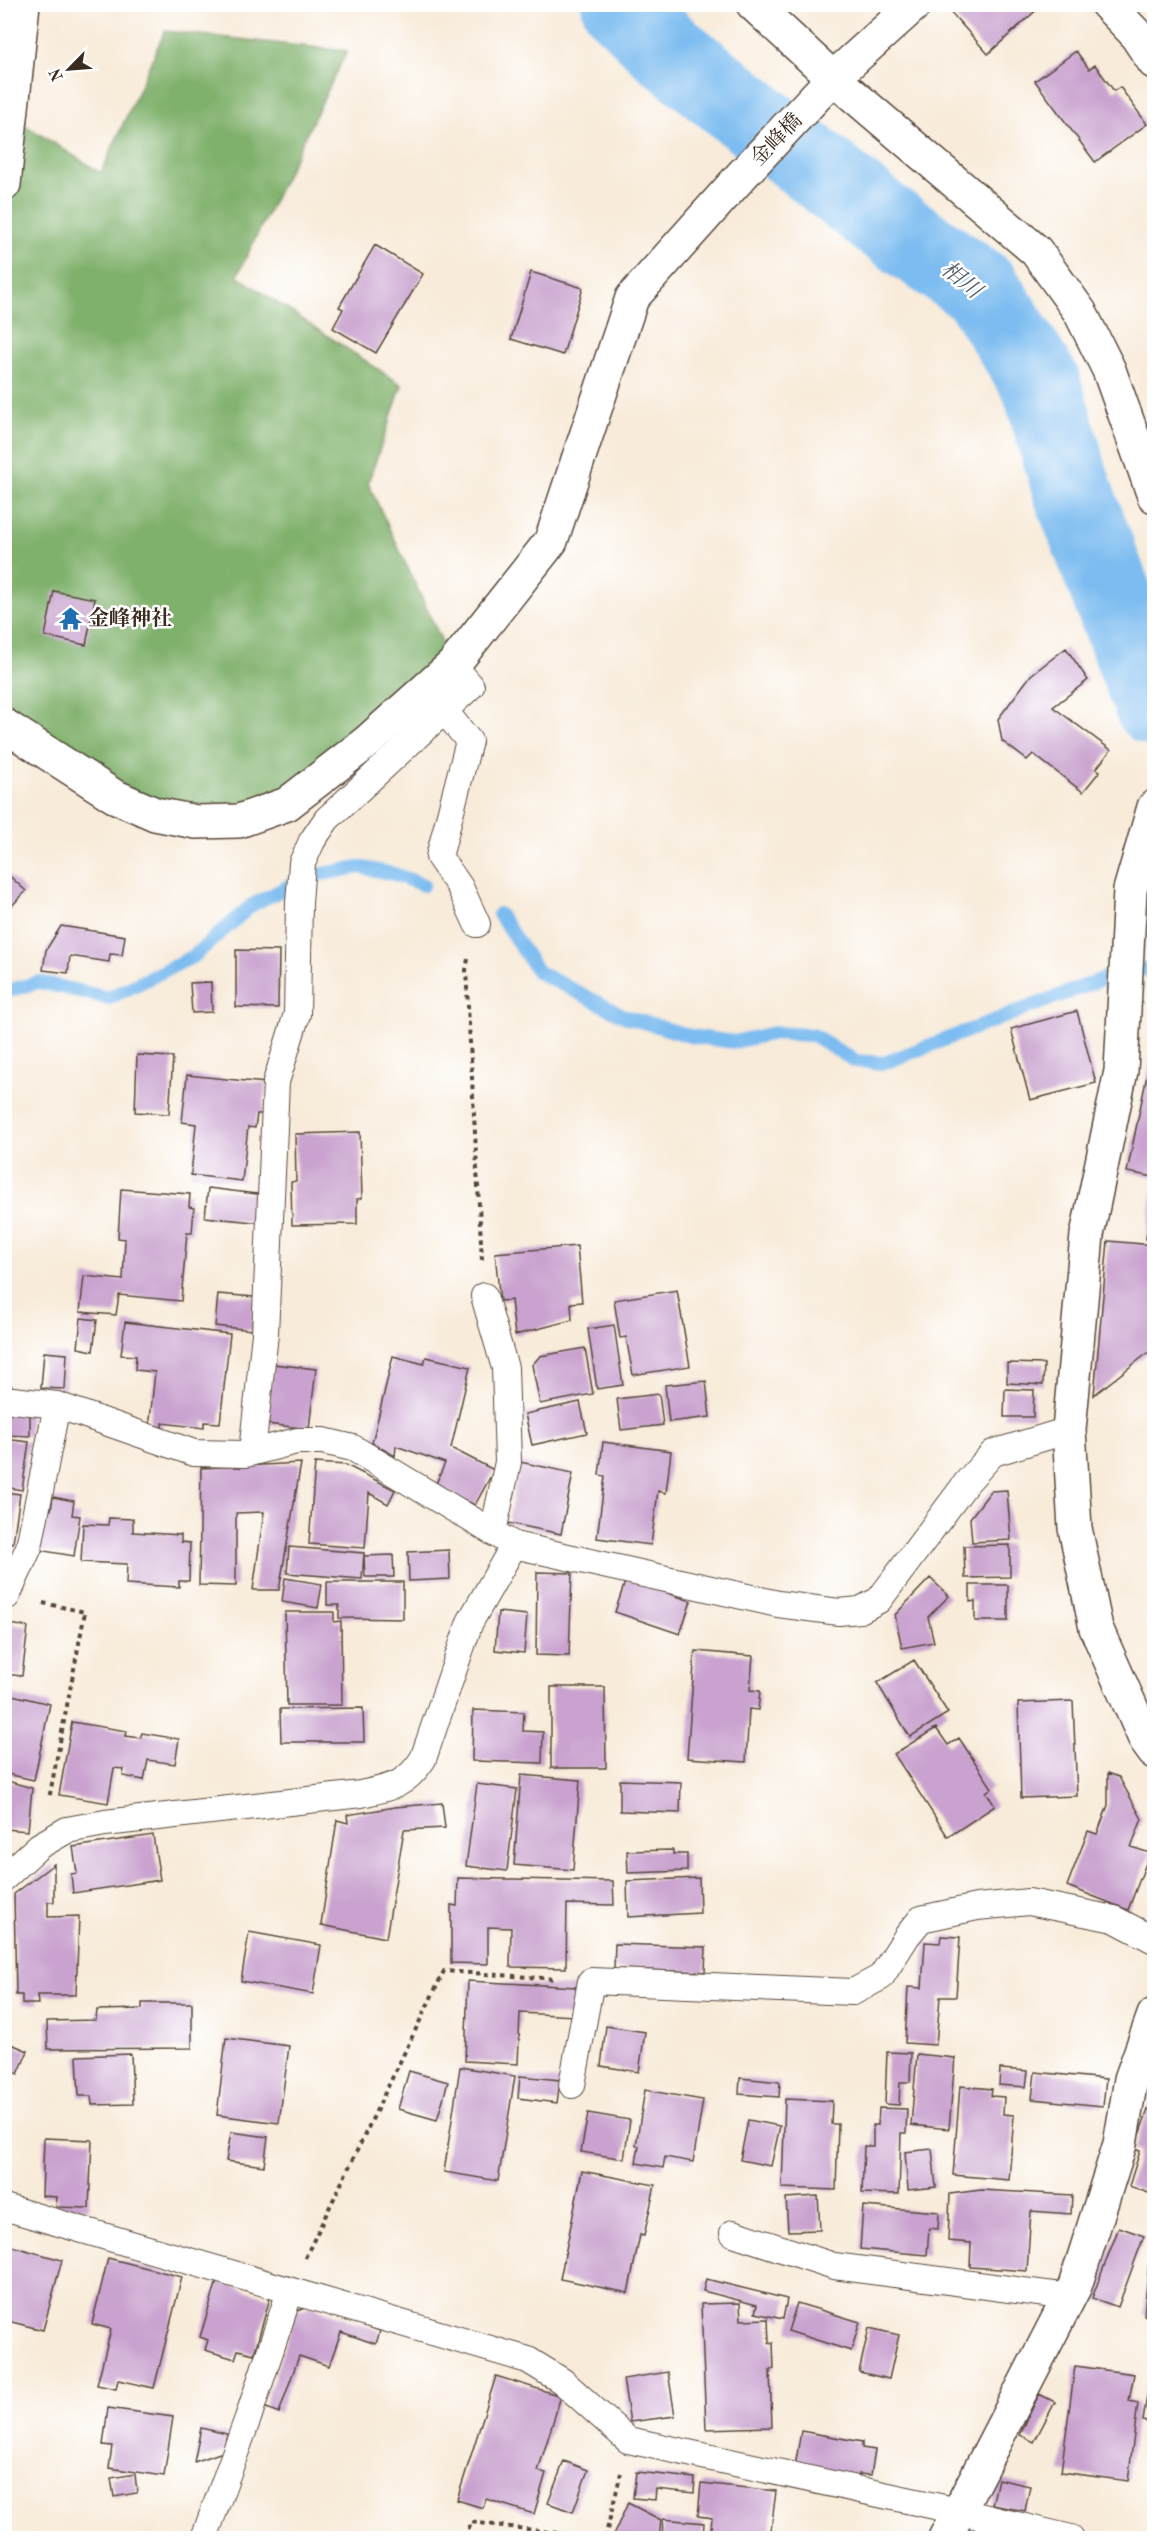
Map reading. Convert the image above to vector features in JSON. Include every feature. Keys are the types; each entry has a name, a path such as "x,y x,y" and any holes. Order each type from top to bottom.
{"street":[{"path":"4,184 23,4"},
{"path":"753,4 833,78 1036,251 1080,312 1109,370 1155,496"},
{"name":"金峰橋","path":"4,725 114,796 155,814 196,822 239,821 287,804 367,742 453,665 551,541 632,298 833,78 915,4"},
{"path":"1107,4 1138,18 1155,62"},
{"path":"1152,814 1130,890 1121,1071 1087,1235 1069,1430 1075,1528 1096,1628 1146,1741 1155,1752"},
{"path":"952,2525 1069,2297 1120,2144 1131,2079 1155,2015"}],"lane":[{"path":"252,1452 265,1334 276,1082 297,1014 302,863 312,841 327,819 471,686 453,665"},
{"path":"444,710 469,741 439,857 460,887 477,924"},
{"path":"4,1878 39,1846 67,1830 105,1823 361,1794 392,1787 410,1778 423,1759 470,1622 504,1539 508,1462 505,1368 484,1296"},
{"path":"4,1399 57,1405 194,1453 252,1452 297,1441 323,1441 353,1448 504,1539 778,1604 839,1612 860,1610 879,1600 967,1482 993,1453 1069,1430"},
{"path":"7,1596 29,1547 57,1405"},
{"path":"572,2085 591,1981 853,1992 881,1977 907,1936 921,1920 978,1906 1029,1902 1114,1919 1155,1940"},
{"path":"4,2207 528,2360 562,2381 628,2440 952,2525 1071,2538"},
{"path":"733,2233 834,2266 1069,2297"},
{"path":"204,2538 248,2418 290,2291"}],"path":[{"path":"477,924 466,970 484,1296"},
{"path":"7,1596 85,1612 39,1846"},
{"path":"290,2291 444,1971 591,1981"},
{"path":"605,2538 628,2440"},
{"path":"466,2538 471,2522 596,2538"}],"green space":[{"path":"4,5 23,5 12,117 101,173 165,31 347,51 237,276 402,385 368,483 453,665 305,791 196,822 5,725"}],"building":[{"path":"951,4 1043,4 988,54 947,8"},
{"path":"1076,51 1089,69 1095,65 1114,91 1120,87 1147,124 1095,162 1035,81"},
{"path":"375,245 423,274 376,353 333,328 343,309 339,307"},
{"path":"531,272 583,288 563,355 511,339"},
{"name":"金峰神社","path":"54,591 95,599 86,645 45,636"},
{"path":"1066,648 1088,680 1053,707 1111,750 1096,769 1100,771 1083,792 1033,754 1027,760 1002,741 998,719 1031,675"},
{"path":"4,871 26,891 4,914"},
{"path":"61,926 125,936 122,955 110,954 109,962 70,956 68,973 43,970 46,950"},
{"path":"236,950 279,951 278,1008 236,1007"},
{"path":"211,982 212,1012 192,1013 190,983"},
{"path":"1077,1011 1096,1083 1030,1100 1011,1029"},
{"path":"1152,1051 1154,1052 1154,1177 1127,1172"},
{"path":"137,1055 173,1057 169,1114 135,1112"},
{"path":"187,1075 266,1083 263,1114 257,1114 255,1128 248,1127 242,1181 191,1175 196,1124 182,1122"},
{"path":"360,1132 362,1198 357,1199 357,1224 292,1225 291,1182 296,1181 295,1134"},
{"path":"208,1188 266,1195 263,1223 205,1217"},
{"path":"121,1189 190,1194 189,1207 194,1208 192,1233 187,1233 181,1301 119,1295 116,1315 80,1312 84,1276 123,1280 125,1239 118,1238"},
{"path":"1154,1190 1154,1241 1146,1239"},
{"path":"1108,1241 1154,1245 1154,1348 1094,1395"},
{"path":"577,1246 582,1302 571,1303 572,1320 515,1335 511,1300 500,1301 495,1253"},
{"path":"677,1290 690,1366 633,1375 626,1337 620,1338 614,1300"},
{"path":"218,1294 254,1297 252,1330 215,1326"},
{"path":"81,1318 97,1320 93,1351 78,1348"},
{"path":"125,1322 230,1334 220,1423 204,1422 204,1428 162,1423 162,1431 149,1429 155,1372 135,1370 136,1356 121,1355"},
{"path":"614,1325 623,1385 597,1389 588,1329"},
{"path":"585,1348 593,1394 540,1404 532,1365 540,1356"},
{"path":"44,1352 67,1354 65,1389 41,1388"},
{"path":"393,1356 424,1364 426,1357 470,1367 451,1448 494,1470 475,1505 435,1486 445,1463 396,1446 395,1456 372,1443"},
{"path":"1007,1363 1044,1364 1043,1385 1007,1383"},
{"path":"273,1364 316,1369 309,1429 267,1424"},
{"path":"706,1381 710,1417 669,1422 665,1385"},
{"path":"1005,1389 1034,1390 1033,1417 1004,1417"},
{"path":"659,1394 663,1425 621,1430 617,1399"},
{"path":"580,1402 587,1433 532,1445 525,1414"},
{"path":"5,1413 30,1413 30,1436 5,1435"},
{"path":"4,1439 29,1442 22,1490 4,1487"},
{"path":"603,1442 671,1451 666,1493 658,1491 651,1545 597,1538 605,1476 599,1475"},
{"path":"520,1462 573,1473 561,1534 508,1523"},
{"path":"301,1463 279,1590 253,1590 264,1512 236,1513 236,1586 199,1585 201,1468"},
{"path":"315,1463 346,1465 395,1490 388,1504 369,1493 365,1548 309,1544"},
{"path":"1007,1490 1011,1540 972,1542 970,1518 991,1491"},
{"path":"4,1492 20,1494 13,1543 4,1541"},
{"path":"53,1497 74,1501 72,1515 80,1516 74,1556 38,1550 44,1509 51,1510"},
{"path":"109,1518 133,1519 133,1532 181,1535 181,1542 190,1543 189,1581 179,1581 179,1587 126,1584 127,1564 81,1562 83,1524 108,1525"},
{"path":"1010,1545 1010,1577 965,1578 964,1546"},
{"path":"289,1547 364,1553 362,1579 287,1573"},
{"path":"449,1550 450,1579 409,1581 408,1552"},
{"path":"393,1555 394,1577 365,1577 364,1556"},
{"path":"537,1572 572,1573 569,1656 536,1655"},
{"path":"285,1578 322,1584 318,1608 282,1602"},
{"path":"930,1578 949,1596 928,1617 934,1642 902,1648 895,1615"},
{"path":"626,1579 691,1601 680,1634 615,1612"},
{"path":"327,1582 403,1582 403,1619 339,1618 339,1605 327,1605"},
{"path":"970,1585 1008,1585 1008,1621 975,1621 975,1601 970,1602"},
{"path":"285,1612 334,1612 334,1622 341,1621 342,1705 287,1705"},
{"path":"498,1612 527,1615 524,1653 495,1650"},
{"path":"4,1623 28,1627 22,1676 4,1674"},
{"path":"695,1651 753,1656 750,1690 760,1691 758,1710 749,1709 746,1762 687,1758"},
{"path":"914,1660 948,1713 910,1737 877,1683"},
{"path":"551,1687 605,1687 606,1768 551,1768"},
{"path":"4,1693 50,1704 34,1780 7,1774 8,1768 4,1768"},
{"path":"1073,1701 1077,1796 1021,1798 1018,1703"},
{"path":"363,1708 364,1742 281,1742 280,1709"},
{"path":"473,1710 524,1712 523,1731 543,1732 542,1763 472,1761"},
{"path":"72,1722 127,1731 126,1736 140,1738 142,1733 179,1739 175,1764 148,1760 144,1780 123,1776 124,1769 114,1768 108,1803 59,1795"},
{"path":"936,1728 948,1745 959,1738 992,1788 986,1792 995,1806 948,1837 894,1754"},
{"path":"1108,1773 1119,1777 1142,1819 1131,1847 1150,1853 1128,1910 1067,1886 1088,1831 1097,1834 1108,1805"},
{"path":"521,1775 580,1780 573,1870 514,1865"},
{"path":"4,1780 32,1788 28,1831 5,1829"},
{"path":"620,1780 681,1782 680,1813 620,1811"},
{"path":"477,1784 517,1789 507,1871 466,1866"},
{"path":"442,1803 445,1828 404,1830 386,1938 321,1925 337,1820 348,1823 347,1815 395,1807"},
{"path":"153,1835 160,1880 73,1893 71,1874 77,1873 73,1847"},
{"path":"673,1850 673,1854 687,1854 687,1871 628,1873 627,1851"},
{"path":"54,1864 54,1902 48,1902 48,1917 79,1916 76,1995 37,1995 38,2004 22,2004 22,1995 16,1995 14,1894"},
{"path":"458,1878 613,1881 614,1905 567,1904 566,1968 510,1967 511,1928 488,1927 488,1964 451,1963 451,1905 457,1906"},
{"path":"699,1878 700,1913 628,1917 627,1881"},
{"path":"249,1932 321,1945 313,1994 241,1981"},
{"path":"941,1936 960,1937 956,1997 940,1997 936,2045 905,2043 908,1987 922,1988 925,1942 940,1943"},
{"path":"615,1944 706,1947 705,1972 614,1969"},
{"path":"468,1981 576,1987 575,2016 520,2013 518,2064 465,2061"},
{"path":"142,2003 192,2003 192,2048 48,2049 47,2021 96,2020 97,2010 142,2009"},
{"path":"606,2026 645,2032 639,2072 601,2066"},
{"path":"226,2038 289,2046 279,2123 217,2115"},
{"path":"4,2041 28,2051 18,2074 4,2068"},
{"path":"887,2052 911,2053 910,2082 900,2082 899,2105 885,2104"},
{"path":"131,2054 133,2104 92,2105 91,2096 79,2096 77,2056"},
{"path":"917,2054 955,2058 949,2129 911,2125"},
{"path":"460,2067 515,2076 498,2181 444,2172"},
{"path":"1000,2069 1028,2071 1026,2087 999,2085"},
{"path":"409,2071 448,2082 437,2120 398,2109"},
{"path":"1035,2072 1106,2079 1103,2106 1032,2099"},
{"path":"520,2076 560,2080 557,2103 518,2098"},
{"path":"740,2078 780,2082 779,2097 739,2094"},
{"path":"960,2086 992,2089 991,2096 1004,2097 1003,2114 1014,2115 1009,2180 953,2175"},
{"path":"645,2090 703,2100 693,2162 665,2157 663,2168 636,2163 639,2146 636,2145"},
{"path":"1154,2093 1154,2195 1129,2186 1140,2151 1134,2149"},
{"path":"785,2099 832,2101 831,2124 838,2124 836,2190 782,2188"},
{"path":"879,2108 907,2109 906,2133 901,2133 899,2194 862,2193 864,2146 873,2146 873,2125 878,2125"},
{"path":"588,2113 630,2120 624,2159 581,2152"},
{"path":"748,2120 780,2126 771,2166 740,2160"},
{"path":"231,2132 268,2137 264,2166 226,2161"},
{"path":"44,2138 92,2140 89,2208 56,2207 57,2197 42,2196"},
{"path":"932,2149 936,2187 908,2190 905,2152"},
{"path":"582,2171 655,2185 644,2236 640,2235 628,2293 560,2279"},
{"path":"981,2190 1072,2195 1071,2214 1031,2211 1027,2271 970,2267 971,2243 948,2241 950,2194"},
{"path":"818,2196 820,2230 788,2231 786,2198"},
{"path":"863,2206 939,2212 938,2229 929,2228 927,2255 860,2249"},
{"path":"1119,2227 1144,2236 1118,2307 1092,2298"},
{"path":"1152,2228 1154,2228 1154,2316 1144,2315"},
{"path":"7,2245 62,2260 43,2330 4,2320"},
{"path":"108,2258 182,2277 154,2388 118,2380 116,2389 97,2385 111,2329 92,2324"},
{"path":"706,2279 787,2299 783,2319 755,2313 757,2305 703,2291"},
{"path":"217,2281 270,2298 254,2354 238,2350 235,2359 205,2350 208,2340 200,2337"},
{"path":"740,2303 741,2320 768,2319 769,2343 773,2343 774,2369 770,2370 772,2427 706,2429 701,2304"},
{"path":"797,2303 860,2322 851,2351 788,2331"},
{"path":"310,2306 380,2331 376,2344 341,2332 329,2366 299,2356 279,2413 264,2407 297,2311"},
{"path":"869,2328 899,2335 889,2379 859,2372"},
{"path":"1075,2366 1134,2374 1129,2401 1138,2403 1128,2481 1061,2472"},
{"path":"668,2372 675,2416 630,2422 623,2379"},
{"path":"496,2376 561,2396 538,2471 546,2473 534,2514 486,2499 483,2508 457,2500"},
{"path":"1148,2389 1154,2390 1154,2423 1143,2421"},
{"path":"1039,2394 1055,2402 1034,2442 1020,2435"},
{"path":"108,2408 173,2417 164,2476 109,2468 112,2446 103,2445"},
{"path":"201,2428 227,2434 223,2452 194,2462"},
{"path":"801,2431 862,2442 862,2448 875,2450 871,2475 859,2474 858,2478 795,2467"},
{"path":"564,2461 588,2470 573,2512 548,2503"},
{"path":"636,2472 695,2478 694,2493 656,2489 655,2500 633,2498"},
{"path":"135,2474 137,2493 114,2497 111,2478"},
{"path":"998,2479 1030,2486 1025,2511 992,2505"},
{"path":"701,2483 776,2491 770,2538 710,2538 712,2518 698,2516"},
{"path":"628,2503 661,2520 659,2538 612,2538"},
{"path":"663,2519 704,2523 703,2538 662,2538"}],"waterway":[{"name":"相川","path":"621,4 664,47 882,220 981,289 1041,384 1073,492 1154,706"},
{"path":"4,992 39,982 109,998 194,956 252,905 307,877 359,867 394,874 423,885"},
{"path":"499,914 538,972 624,1016 690,1036 734,1042 774,1033 813,1035 855,1061 884,1063 1126,970 1154,969"}],"place":[{"name":"金峰神社","path":"70,618"}]}
